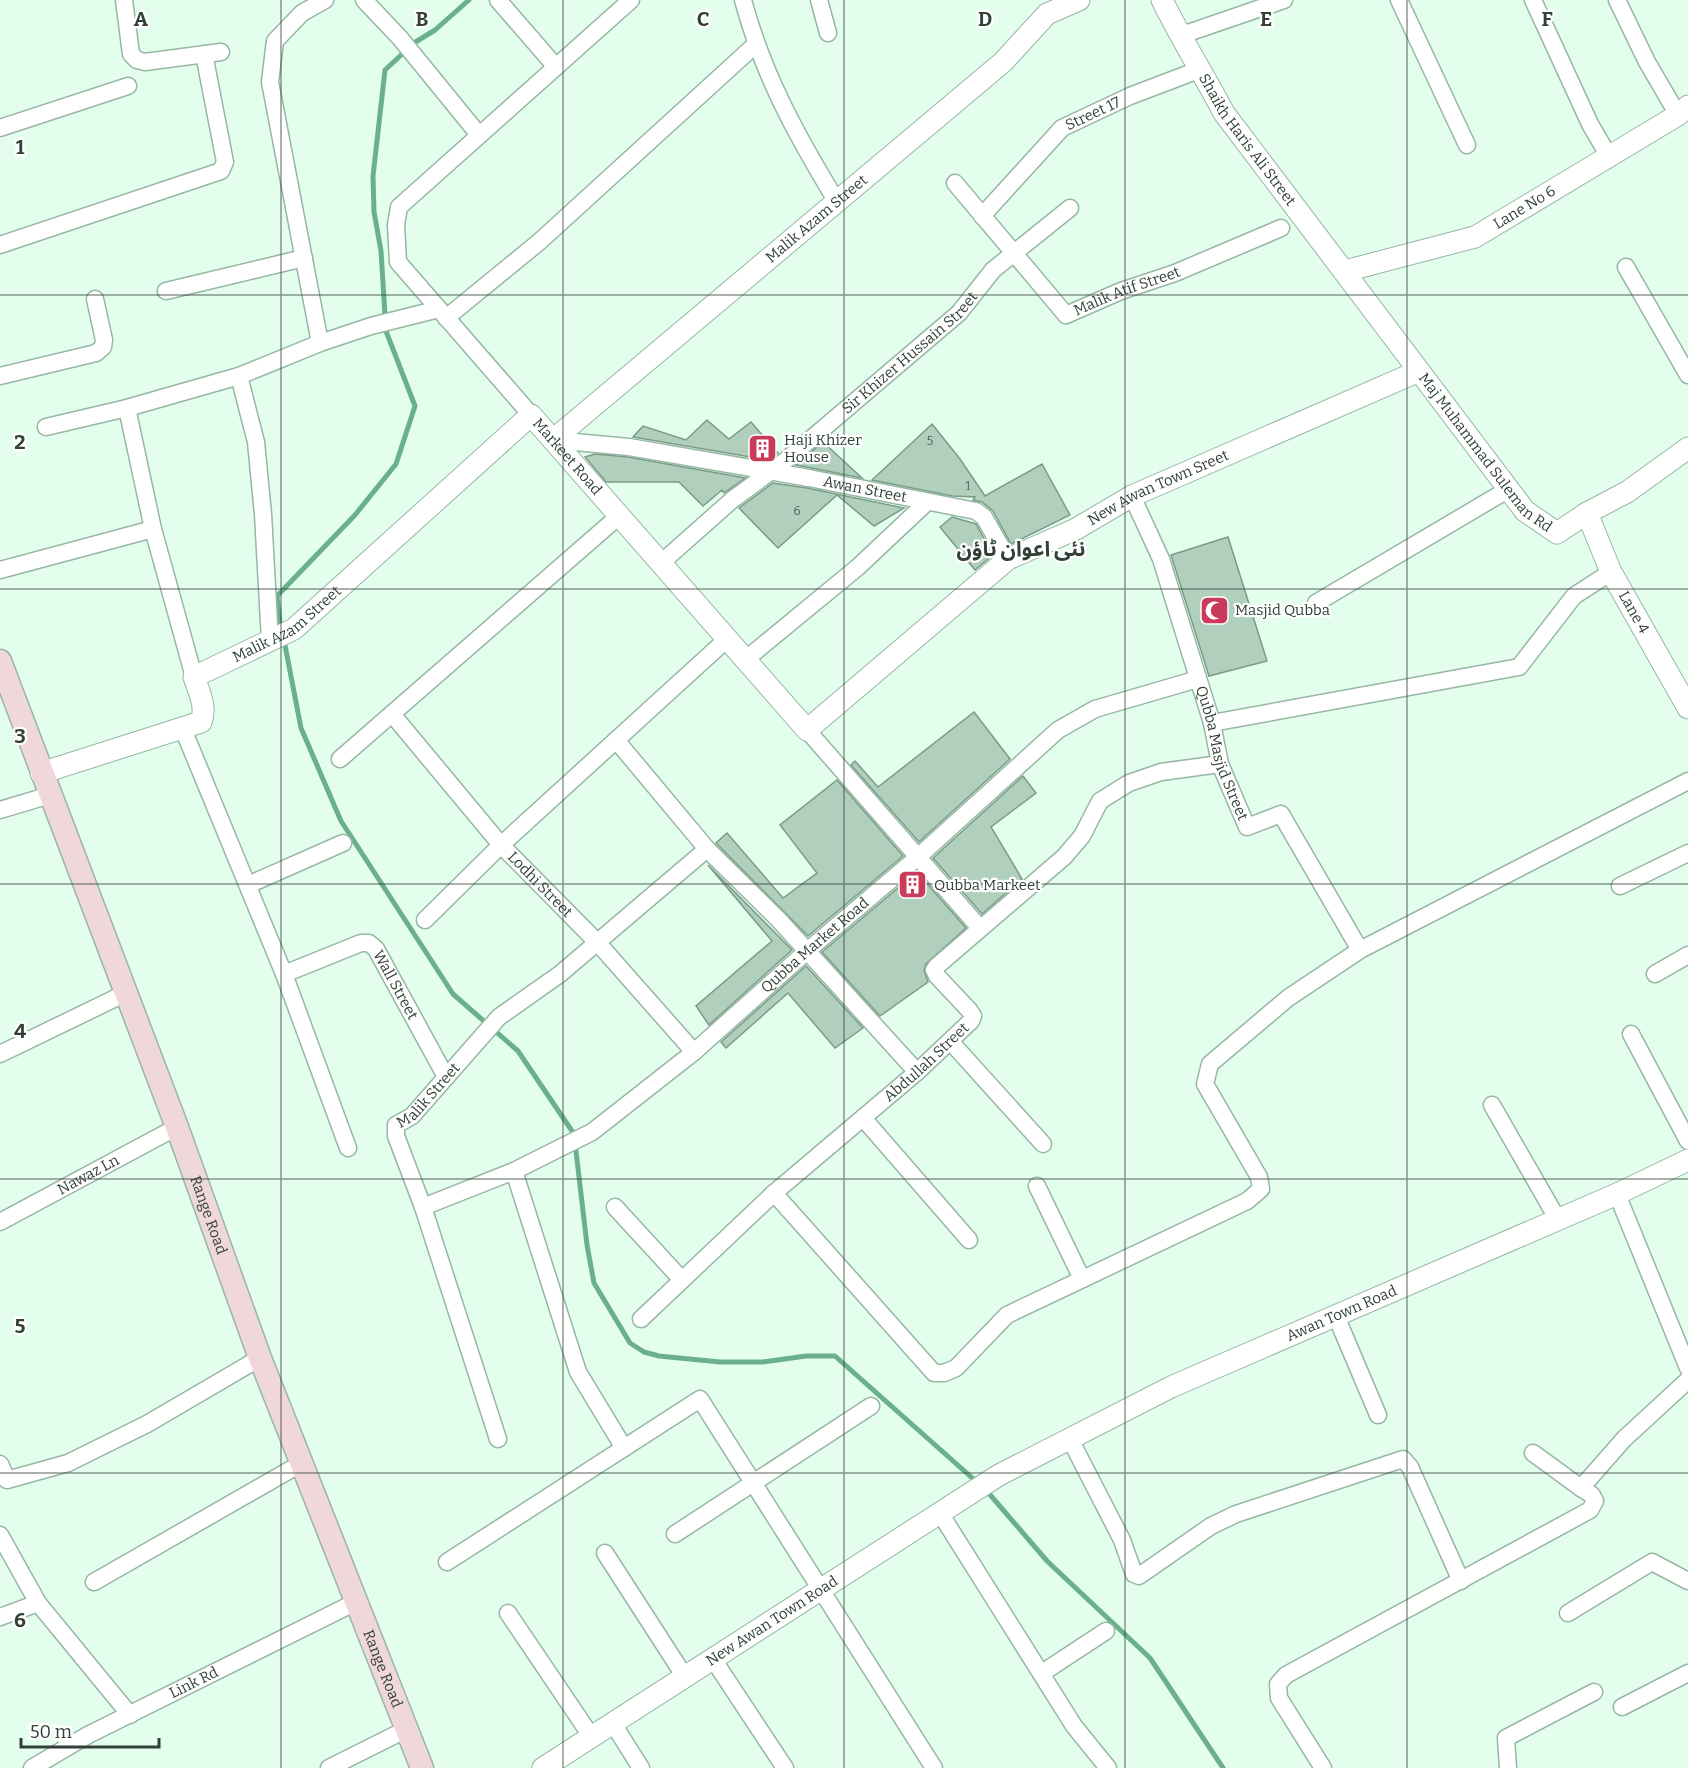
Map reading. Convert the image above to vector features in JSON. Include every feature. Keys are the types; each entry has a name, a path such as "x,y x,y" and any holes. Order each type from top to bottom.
{"main road":[{"name":"Range Road","path":"0,661 7,702 50,795 177,1127 260,1358 422,1768"}],"street":[{"path":"0,245 221,171 225,162 212,53 145,62 137,60 131,54 124,0"},
{"path":"364,0 400,38 479,135"},
{"path":"498,0 556,67"},
{"name":"Markeet Road","path":"630,0 399,207 396,225 398,262 979,927"},
{"path":"743,0 755,45 792,127 837,202"},
{"path":"819,0 828,33"},
{"name":"Malik Azam Street","path":"553,440 1003,62 1047,14 1079,0"},
{"name":"Shaikh Haris Ali Street","path":"1162,0 1179,36 1201,69 1224,113 1345,271"},
{"path":"1179,36 1284,0"},
{"path":"1399,0 1467,144"},
{"path":"1533,0 1590,124 1608,155"},
{"path":"1617,0 1647,62 1683,110"},
{"path":"316,2 275,41 270,82 320,343"},
{"path":"46,427 128,408 239,376 320,343 371,326 442,313 539,242 755,45"},
{"name":"Street 17","path":"982,216 1062,128 1130,96 1201,69"},
{"path":"0,128 128,86"},
{"name":"Lane No 6","path":"1345,271 1475,237 1516,215 1608,155 1683,110"},
{"name":"Malik Atif Street","path":"955,183 1066,315 1121,291 1175,273 1281,228"},
{"name":"Sir Khizer Hussain Street","path":"660,563 732,500 772,472 959,313 993,270 1070,208"},
{"path":"166,291 304,258"},
{"path":"1626,267 1688,375"},
{"name":"Maj Muhammad Suleman Rd","path":"1345,271 1525,511 1557,533 1587,513 1627,492 1688,448"},
{"path":"0,376 96,353 103,347 104,340 95,299"},
{"name":"New Awan Town Sreet","path":"807,730 1008,559 1076,529 1132,496 1419,371"},
{"path":"239,376 256,442 263,514 280,636"},
{"path":"41,773 183,729 201,722 204,715 153,529 128,408"},
{"name":"Malik Azam Street","path":"194,677 280,636 531,415"},
{"name":"Awan Street","path":"553,440 629,447 981,513 1008,559"},
{"path":"1316,603 1509,489"},
{"name":"Qubba Masjid Street","path":"1132,496 1161,559 1212,723 1220,764 1247,827 1281,814 1360,950"},
{"path":"745,660 858,567 926,503"},
{"name":"Lane 4","path":"1587,513 1611,572 1688,708"},
{"path":"340,759 619,516"},
{"path":"0,570 153,529"},
{"path":"1212,723 1519,667 1574,596 1611,572"},
{"path":"425,920 501,845 727,639"},
{"name":"Qubba Market Road","path":"423,1207 514,1171 592,1132 694,1052 807,951 918,857 1058,730 1095,709 1198,679"},
{"name":"Lodhi Street","path":"392,714 501,845 597,942 694,1052"},
{"path":"183,729 284,974 348,1148"},
{"path":"616,740 708,849 807,951 917,1072"},
{"name":"Abdullah Street","path":"641,1319 774,1193 917,1072 971,1021 973,1016 934,970 979,927 1064,857 1082,836 1100,801 1129,783 1161,772 1220,764"},
{"path":"774,1193 934,1373 944,1373 956,1368 1007,1315 1248,1201 1261,1189 1259,1177 1204,1084 1210,1064 1288,998 1360,950 1688,781"},
{"path":"0,810 50,795"},
{"path":"248,885 343,843"},
{"name":"Malik Street","path":"498,1438 423,1207 396,1136 396,1125 412,1116 499,1017 597,942 708,849"},
{"path":"1620,886 1688,853"},
{"name":"Wall Street","path":"284,974 361,943 369,943 376,949 446,1077"},
{"path":"1655,974 1688,955"},
{"path":"0,1054 126,993"},
{"path":"1631,1034 1688,1141"},
{"path":"950,1041 1043,1144"},
{"path":"1492,1106 1558,1220"},
{"path":"863,1118 969,1240"},
{"name":"Nawaz Ln","path":"0,1222 177,1127"},
{"name":"Awan Town Road","path":"999,1475 1171,1387 1558,1220 1688,1160"},
{"path":"514,1171 578,1372 624,1448"},
{"path":"1037,1186 1082,1279"},
{"path":"1617,1194 1688,1368"},
{"path":"615,1207 682,1280"},
{"path":"1336,1316 1378,1415"},
{"path":"0,1464 7,1480 68,1463 147,1424 260,1358"},
{"path":"1581,1488 1624,1439 1688,1380"},
{"path":"447,1562 700,1400 934,1768"},
{"path":"675,1534 871,1406"},
{"path":"1070,1439 1122,1540 1134,1574 1138,1576 1212,1526 1236,1514 1302,1490 1403,1459 1410,1467 1461,1581"},
{"path":"1323,1768 1279,1698 1278,1684 1286,1675 1590,1510 1595,1501 1592,1495 1533,1453"},
{"path":"94,1582 302,1463"},
{"name":"New Awan Town Road","path":"543,1768 999,1475"},
{"path":"940,1513 1074,1726 1108,1768"},
{"path":"0,1535 38,1603 130,1715"},
{"path":"605,1553 684,1677"},
{"path":"1568,1613 1652,1562 1688,1581"},
{"name":"Link Rd","path":"32,1768 130,1715 357,1601"},
{"path":"0,1617 38,1603"},
{"path":"508,1613 591,1736"},
{"path":"1042,1673 1106,1631"},
{"path":"713,1659 785,1768"},
{"path":"1622,1707 1688,1673"},
{"path":"1504,1766 1506,1738 1594,1692"},
{"path":"612,1722 641,1768"},
{"path":"329,1768 407,1729"}],"building":[{"path":"707,420 729,439 751,422 778,453 768,460 633,437 643,426 686,440"},
{"path":"932,424 960,459 985,496 1042,464 1070,515 1011,544 993,511 982,502 973,500 975,497 952,496 872,480"},
{"path":"823,442 862,478 796,465"},
{"path":"595,454 628,457 745,478 724,493 722,490 703,506 679,482 606,482 585,457"},
{"path":"773,483 807,488 904,508 874,526 837,495 778,548 739,508"},
{"path":"952,517 976,524 993,555 975,570 940,527"},
{"name":"Masjid Qubba","path":"1228,537 1267,661 1209,676 1171,555"},
{"path":"974,712 1010,759 919,842 851,765 855,761 878,787"},
{"path":"1023,776 1036,793 991,827 1022,879 982,914 933,858"},
{"path":"837,780 903,856 808,936 716,843 727,833 783,898 817,873 780,825"},
{"path":"708,865 792,950 709,1025 696,1006 772,941"},
{"path":"917,872 966,928 926,964 924,970 928,982 880,1016 822,952"},
{"path":"806,966 863,1028 835,1048 788,993 726,1048 721,1042"}],"waterway":[{"path":"281,631 277,596 355,515 396,464 415,406 386,331 381,251 374,212 373,176 385,70 414,43 435,30 469,0"},
{"path":"284,640 301,728 341,821 453,994 518,1051 574,1134 587,1245 594,1283 630,1343 644,1352 659,1356 720,1362 763,1362 806,1356 835,1356 979,1484"},
{"path":"986,1490 1047,1561 1150,1658 1223,1768"}],"place":[{"name":"Haji Khizer House","path":"763,449"},
{"name":"Masjid Qubba","path":"1214,610"},
{"name":"Qubba Markeet","path":"913,885"}],"district":[{"name":"نئی اعوان ٹاؤن","path":"1021,549"}]}
